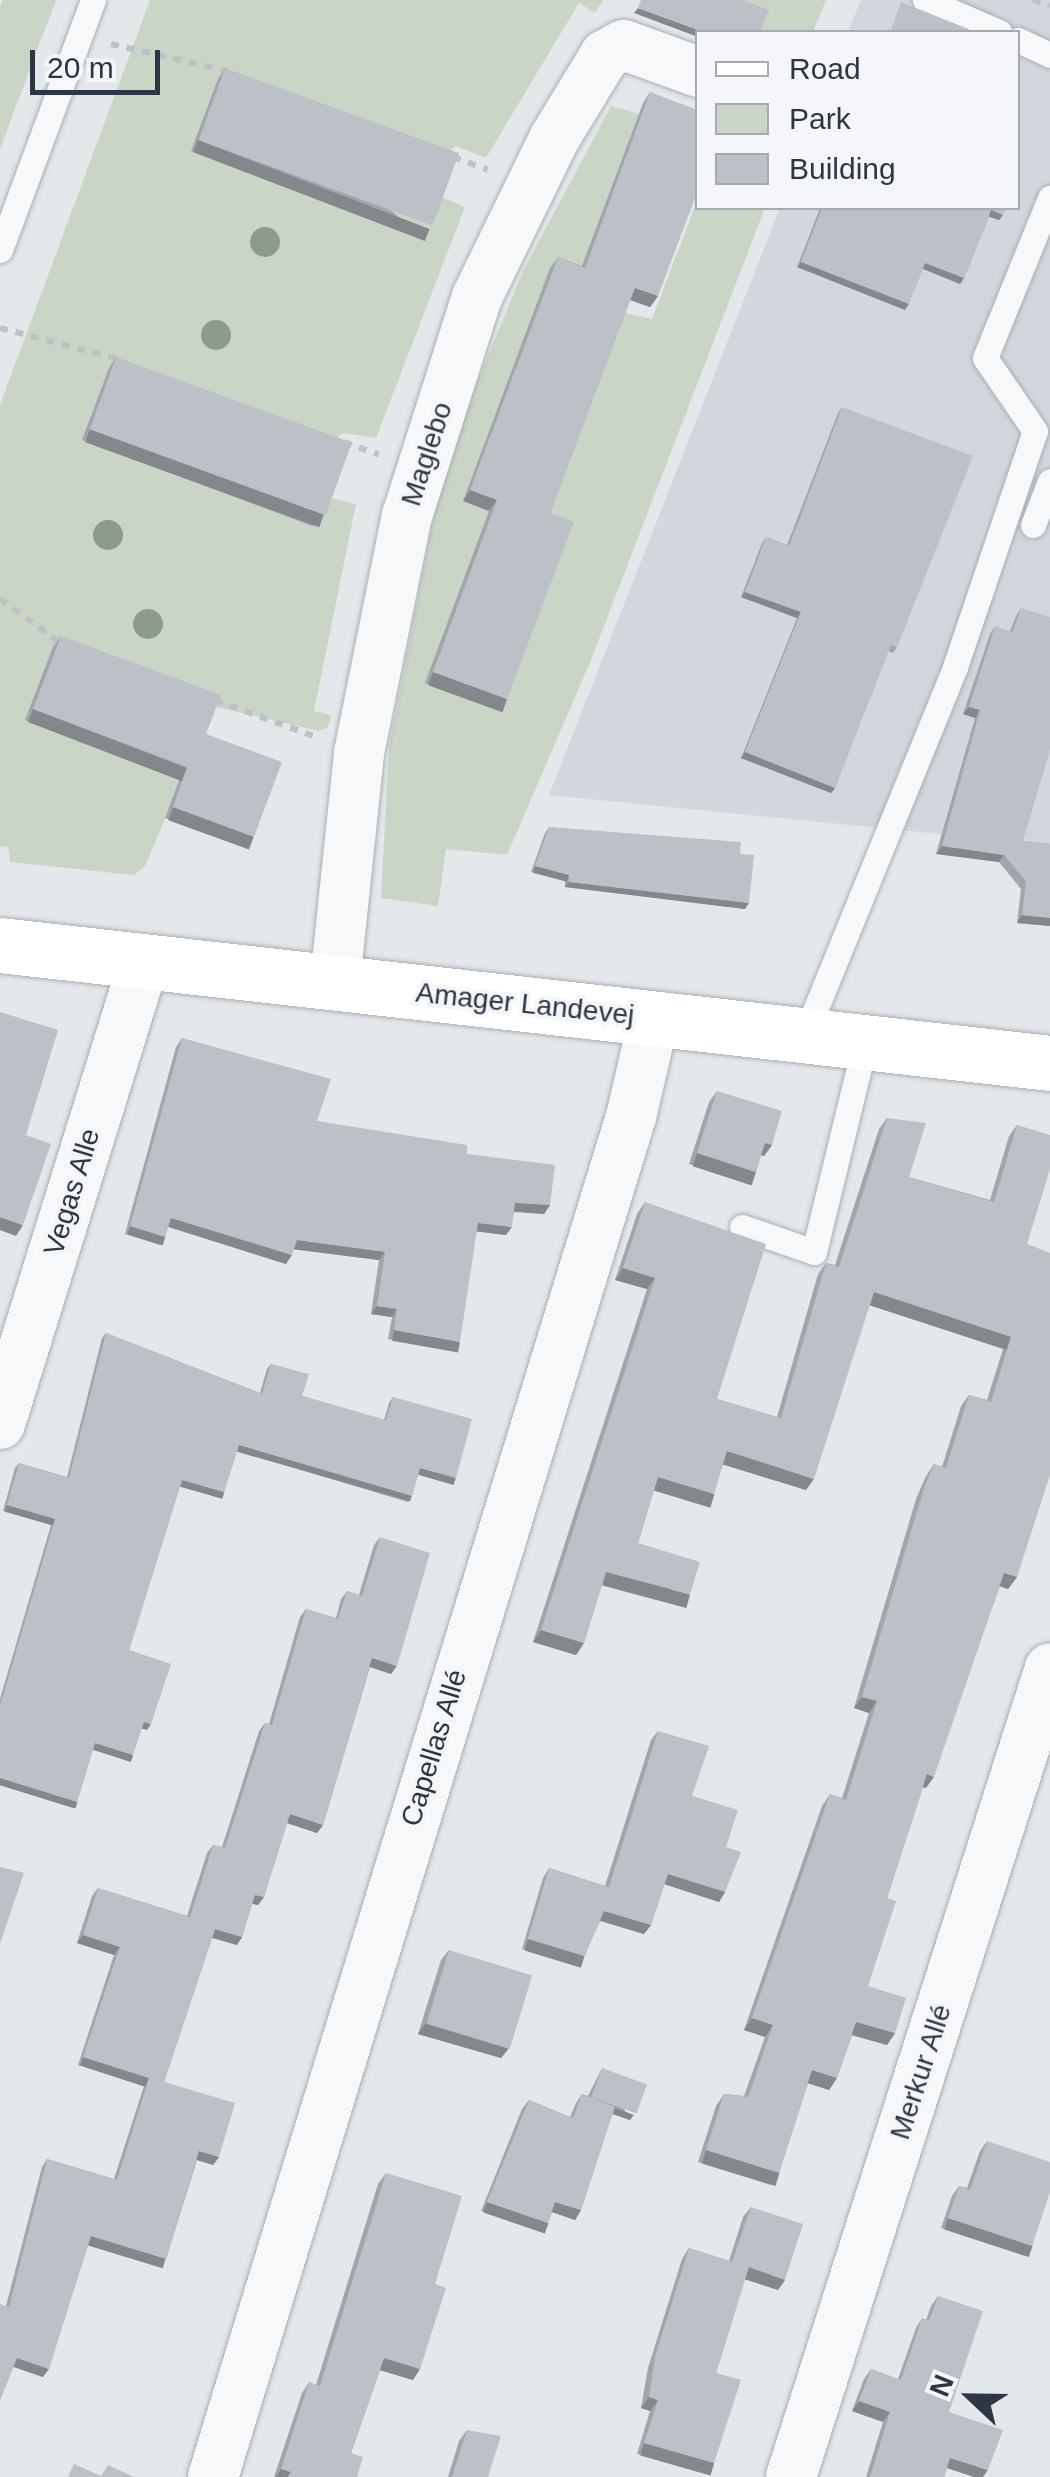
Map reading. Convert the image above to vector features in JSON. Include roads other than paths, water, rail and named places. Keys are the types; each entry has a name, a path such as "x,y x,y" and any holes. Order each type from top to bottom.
{"street":[{"name":"Maglebo","path":"335,982 359,754 422,471 478,297 531,186 605,55 624,45 695,71"},
{"name":"Amager Landevej","path":"0,944 1050,1063"},
{"name":"Vegas Alle","path":"0,1424 144,961"},
{"name":"Capellas Allé","path":"212,2477 631,1117 654,1018"},
{"name":"Merkur Allé","path":"791,2477 1050,1668"}],"lane":[{"path":"0,250 93,0"},
{"path":"925,0 994,30"},
{"path":"1020,41 1050,55"},
{"path":"804,1035 955,667 1035,431 984,358 1050,198"},
{"path":"1006,517 1041,527 1050,481"},
{"path":"742,1227 814,1252 865,1043"}]}
